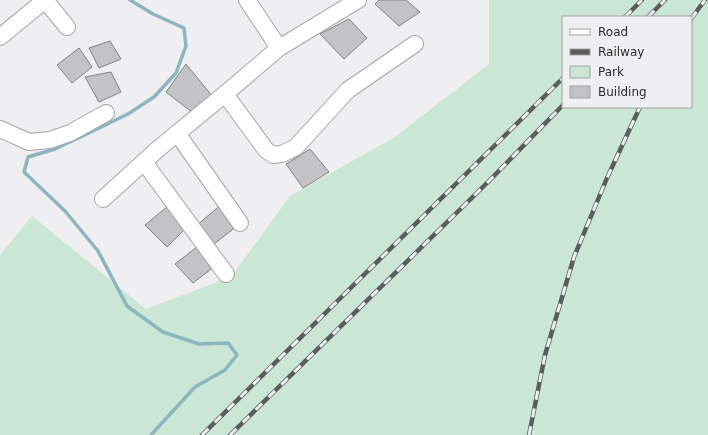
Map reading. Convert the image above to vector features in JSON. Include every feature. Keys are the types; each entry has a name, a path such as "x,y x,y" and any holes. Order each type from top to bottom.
{"street":[{"path":"0,37 45,0 68,27"},
{"path":"247,0 279,48"},
{"path":"103,199 177,133 279,48 358,0"},
{"path":"225,94 266,150 273,155 282,154 296,147 348,90 415,44"},
{"path":"0,129 29,142 50,140 70,133 106,113"},
{"path":"177,133 240,223"},
{"path":"144,162 226,274"}],"green space":[{"path":"489,0 708,0 708,435 0,435 0,255 32,216 146,309 231,277 290,196 395,137 489,64"}],"building":[{"path":"379,0 406,0 420,12 399,26 375,4"},
{"path":"349,19 367,38 344,59 320,34"},
{"path":"110,41 121,59 99,68 89,48"},
{"path":"79,48 92,67 72,83 57,65"},
{"path":"186,64 213,97 193,113 166,92"},
{"path":"111,72 121,92 99,102 85,77"},
{"path":"310,149 329,172 303,188 286,164"},
{"path":"173,202 186,228 167,247 145,225"},
{"path":"223,203 237,226 214,244 196,226"},
{"path":"198,246 215,266 193,283 175,264"}],"waterway":[{"path":"130,0 153,14 184,28 186,46 176,73 154,97 128,114 55,149 28,157 24,172 65,211 98,251 127,306 163,332 199,344 228,343 237,355 225,370 195,387 151,435"}],"railway":[{"path":"626,16 642,0"},
{"path":"649,16 665,0"},
{"path":"692,18 705,0"},
{"path":"202,435 562,79"},
{"path":"230,435 489,181 562,106"},
{"path":"529,435 545,355 574,257 607,178 640,108"}]}
